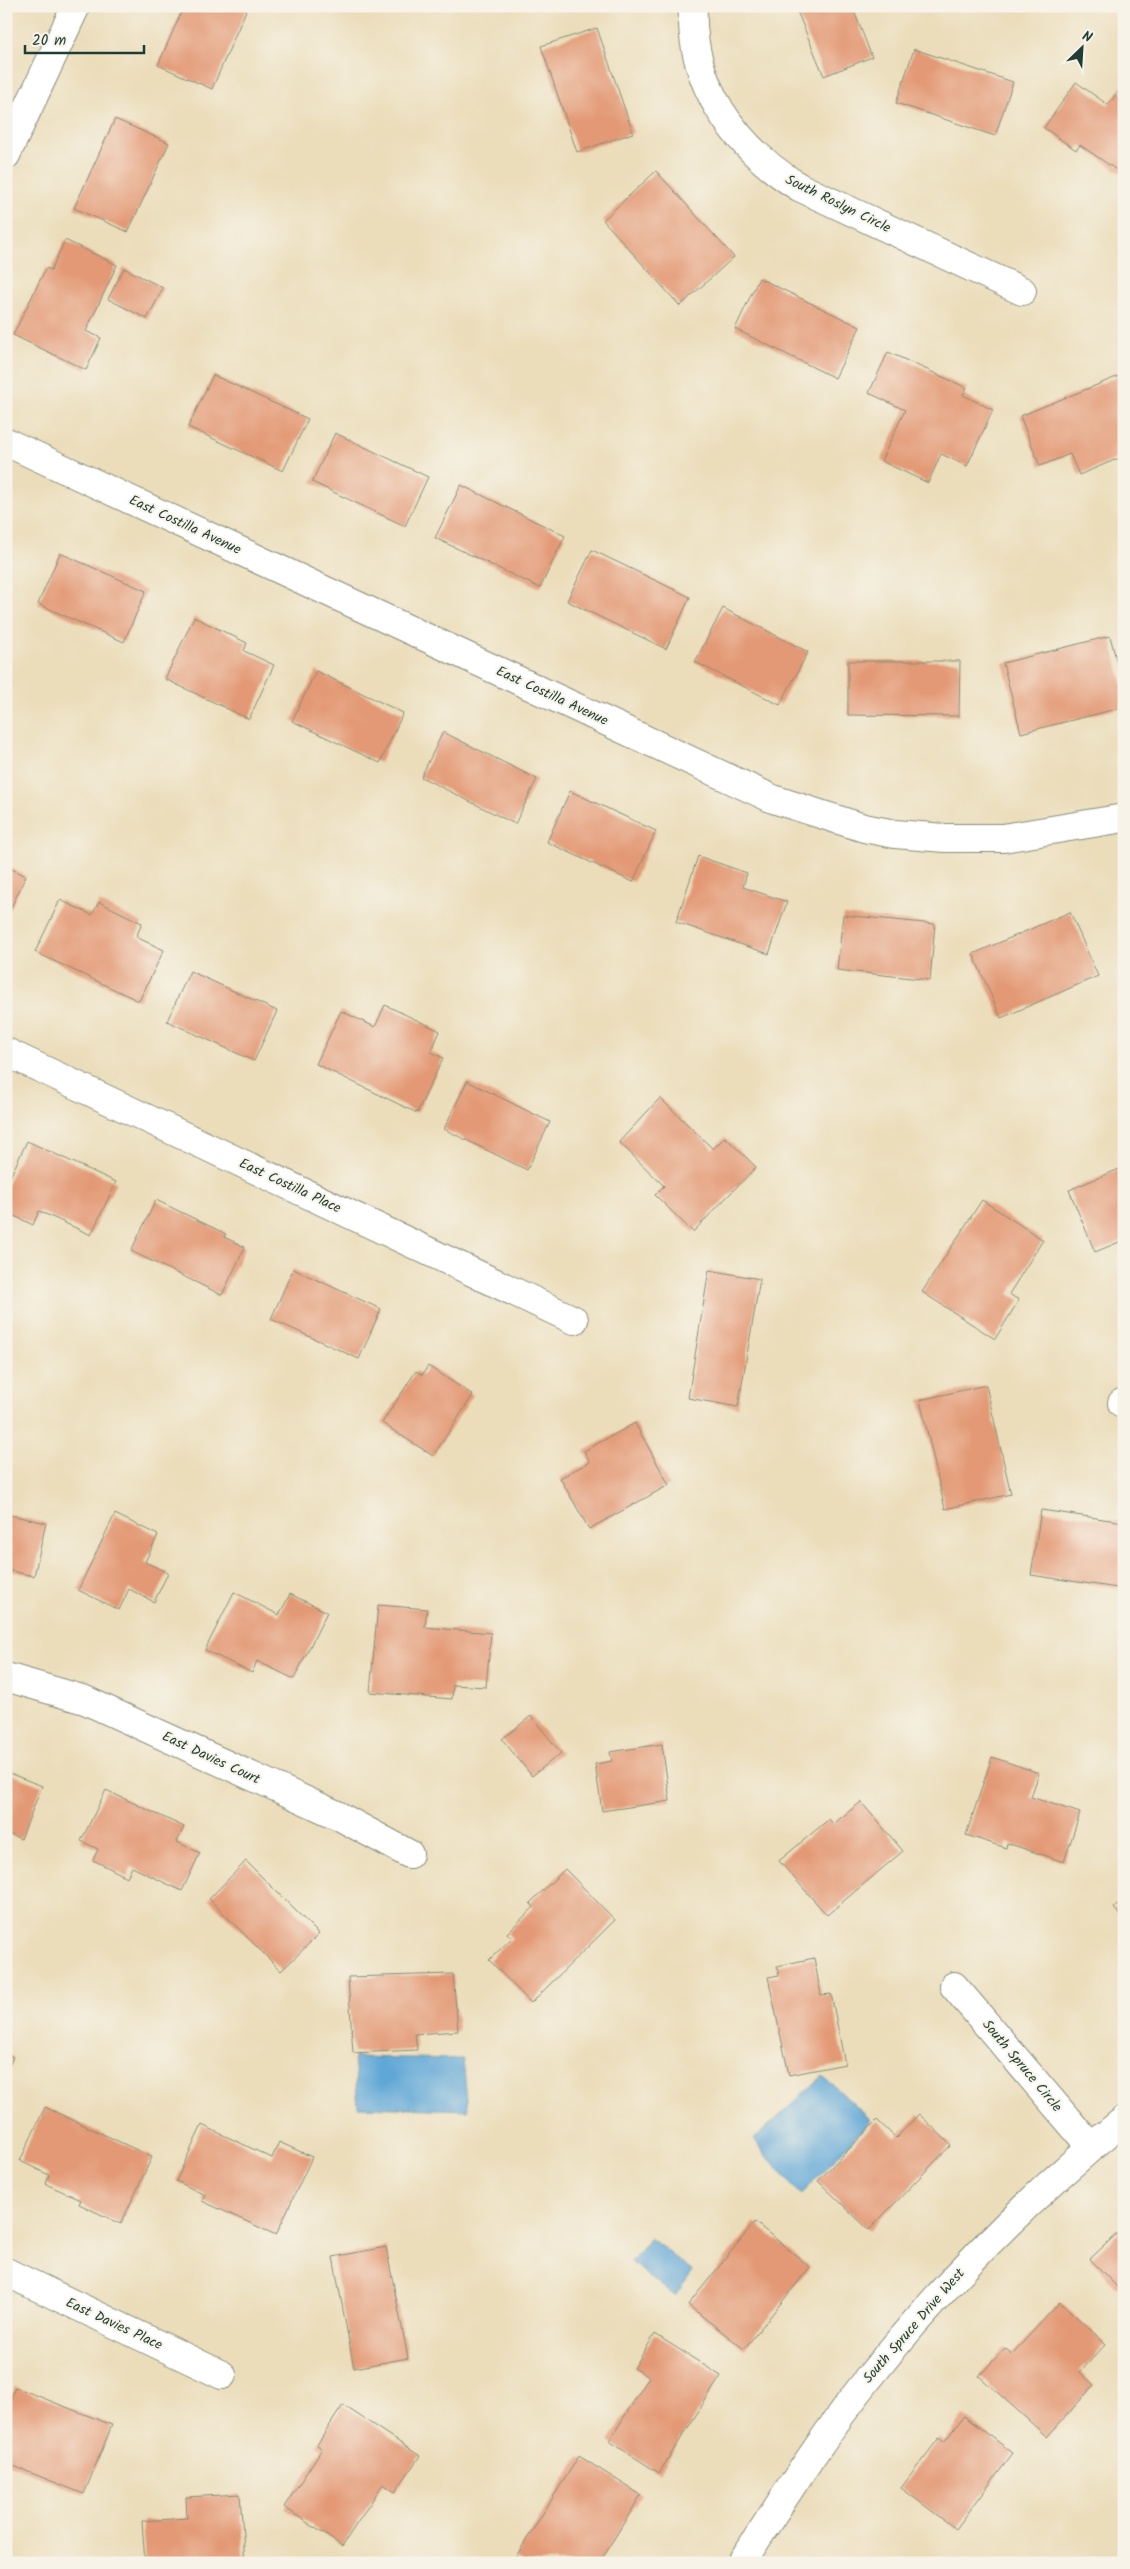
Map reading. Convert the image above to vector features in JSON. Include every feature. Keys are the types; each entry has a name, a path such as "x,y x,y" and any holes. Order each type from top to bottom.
{"street":[{"path":"6,155 76,6"},
{"name":"South Roslyn Circle","path":"693,6 692,22 696,52 701,71 718,108 746,146 772,170 798,187 1022,291"},
{"name":"East Costilla Avenue","path":"6,442 773,798 864,828 895,834 945,838 1003,838 1124,818"},
{"name":"East Costilla Place","path":"6,1052 574,1320"},
{"name":"East Davies Court","path":"6,1677 85,1700 337,1815 409,1854"},
{"name":"South Spruce Circle","path":"954,1986 1091,2147"},
{"name":"South Spruce Drive West","path":"741,2563 818,2446 874,2371 987,2242 1091,2147 1124,2120"},
{"name":"East Davies Place","path":"6,2272 222,2375"}],"water":[{"path":"354,2057 463,2059 468,2110 358,2107"},
{"path":"823,2076 871,2120 801,2195 753,2140"},
{"path":"650,2238 693,2271 675,2296 631,2262"}],"building":[{"path":"184,6 248,6 212,89 158,65"},
{"path":"795,6 852,6 872,57 824,76"},
{"path":"597,28 633,133 577,152 541,46"},
{"path":"914,49 1013,82 995,136 896,103"},
{"path":"1076,82 1108,105 1119,90 1124,93 1124,175 1080,145 1076,150 1044,128"},
{"path":"115,119 169,143 128,232 74,208"},
{"path":"656,171 734,257 680,306 603,220"},
{"path":"65,240 117,265 86,331 101,338 86,370 13,335 46,268 51,270"},
{"path":"124,268 163,288 147,319 108,299"},
{"path":"759,278 860,327 835,378 735,329"},
{"path":"888,352 967,388 963,395 993,410 967,466 941,454 928,483 881,461 905,410 869,393"},
{"path":"1124,374 1124,432 1120,434 1124,442 1124,456 1079,475 1070,454 1040,466 1020,416"},
{"path":"213,375 308,419 283,471 188,427"},
{"path":"335,433 428,477 405,526 312,482"},
{"path":"461,485 565,536 540,588 435,538"},
{"path":"592,550 690,597 666,649 567,601"},
{"path":"60,553 146,591 124,642 38,604"},
{"path":"723,608 808,652 780,705 695,662"},
{"path":"194,617 247,643 244,651 274,665 249,719 165,679"},
{"path":"1110,636 1124,690 1124,707 1021,733 1003,663"},
{"path":"848,661 960,661 959,716 848,715"},
{"path":"316,671 403,713 380,763 292,721"},
{"path":"443,732 537,779 515,824 421,777"},
{"path":"570,791 656,831 633,882 547,842"},
{"path":"698,856 747,873 743,887 787,902 769,954 676,922"},
{"path":"6,866 26,876 6,918"},
{"path":"60,900 92,915 99,902 142,923 136,937 164,950 139,1001 35,952"},
{"path":"1070,912 1098,976 1001,1018 973,954"},
{"path":"843,915 935,924 930,980 837,970"},
{"path":"190,971 277,1011 254,1061 167,1021"},
{"path":"385,1005 440,1031 431,1052 443,1058 417,1113 316,1064 341,1011 375,1027"},
{"path":"467,1081 550,1122 527,1170 444,1129"},
{"path":"660,1098 713,1149 725,1137 756,1167 693,1232 655,1195 664,1186 619,1142"},
{"path":"27,1141 116,1182 91,1235 39,1211 33,1225 6,1212 6,1186"},
{"path":"1124,1167 1124,1240 1095,1252 1069,1190"},
{"path":"156,1200 226,1234 224,1237 245,1247 222,1295 131,1251"},
{"path":"982,1200 1043,1240 1009,1294 1019,1300 995,1339 922,1292"},
{"path":"293,1269 381,1309 359,1359 271,1319"},
{"path":"709,1270 760,1279 738,1407 688,1398"},
{"path":"428,1366 473,1395 433,1456 382,1423 416,1371 422,1375"},
{"path":"986,1385 1011,1494 945,1509 920,1400"},
{"path":"635,1423 669,1485 589,1529 560,1478 590,1462 584,1451"},
{"path":"1041,1510 1124,1522 1124,1589 1031,1575"},
{"path":"6,1514 46,1523 34,1576 6,1570"},
{"path":"115,1514 158,1535 145,1562 168,1573 154,1602 129,1589 119,1610 78,1590"},
{"path":"234,1592 279,1615 290,1594 327,1612 294,1679 257,1661 252,1673 205,1650"},
{"path":"378,1605 427,1609 425,1627 491,1633 486,1687 453,1685 452,1699 370,1692"},
{"path":"531,1716 561,1753 532,1776 502,1739"},
{"path":"662,1744 670,1801 602,1811 595,1764 612,1761 610,1752"},
{"path":"992,1757 1039,1773 1031,1797 1080,1813 1064,1862 1007,1843 1006,1848 966,1835"},
{"path":"6,1772 42,1786 21,1839 6,1833"},
{"path":"106,1790 184,1827 177,1842 200,1853 182,1891 132,1867 127,1877 93,1860 98,1849 81,1841"},
{"path":"861,1802 903,1851 827,1915 779,1861 829,1819 833,1824"},
{"path":"246,1861 319,1934 281,1971 209,1899"},
{"path":"565,1869 615,1920 531,2003 489,1960 512,1938 507,1933 534,1907 530,1903"},
{"path":"1124,1900 1124,1920 1114,1908"},
{"path":"814,1958 821,1995 831,1994 845,2064 789,2075 768,1977 779,1975 777,1966"},
{"path":"453,1974 458,2031 415,2034 417,2050 353,2053 348,1977"},
{"path":"6,2054 13,2057 6,2073"},
{"path":"45,2107 152,2157 121,2224 79,2204 81,2200 46,2184 49,2175 20,2161"},
{"path":"919,2114 951,2145 869,2230 818,2181 877,2120 896,2138"},
{"path":"202,2125 272,2158 279,2142 312,2157 276,2235 202,2201 205,2195 176,2181"},
{"path":"755,2222 810,2267 744,2349 688,2305"},
{"path":"1124,2227 1124,2294 1090,2259"},
{"path":"386,2247 408,2358 354,2368 333,2257"},
{"path":"1060,2302 1106,2344 1080,2372 1094,2385 1047,2437 979,2376 1005,2348 1012,2354"},
{"path":"655,2334 721,2376 659,2473 609,2441 649,2377 634,2368"},
{"path":"15,2387 112,2425 84,2494 6,2463 6,2410"},
{"path":"343,2405 420,2456 395,2492 383,2484 342,2546 284,2507 322,2449 317,2445"},
{"path":"964,2416 1013,2453 956,2529 901,2488 939,2438 944,2442"},
{"path":"579,2456 641,2495 599,2563 523,2563 515,2558"},
{"path":"240,2494 245,2563 145,2563 142,2521 187,2518 186,2497"}]}
